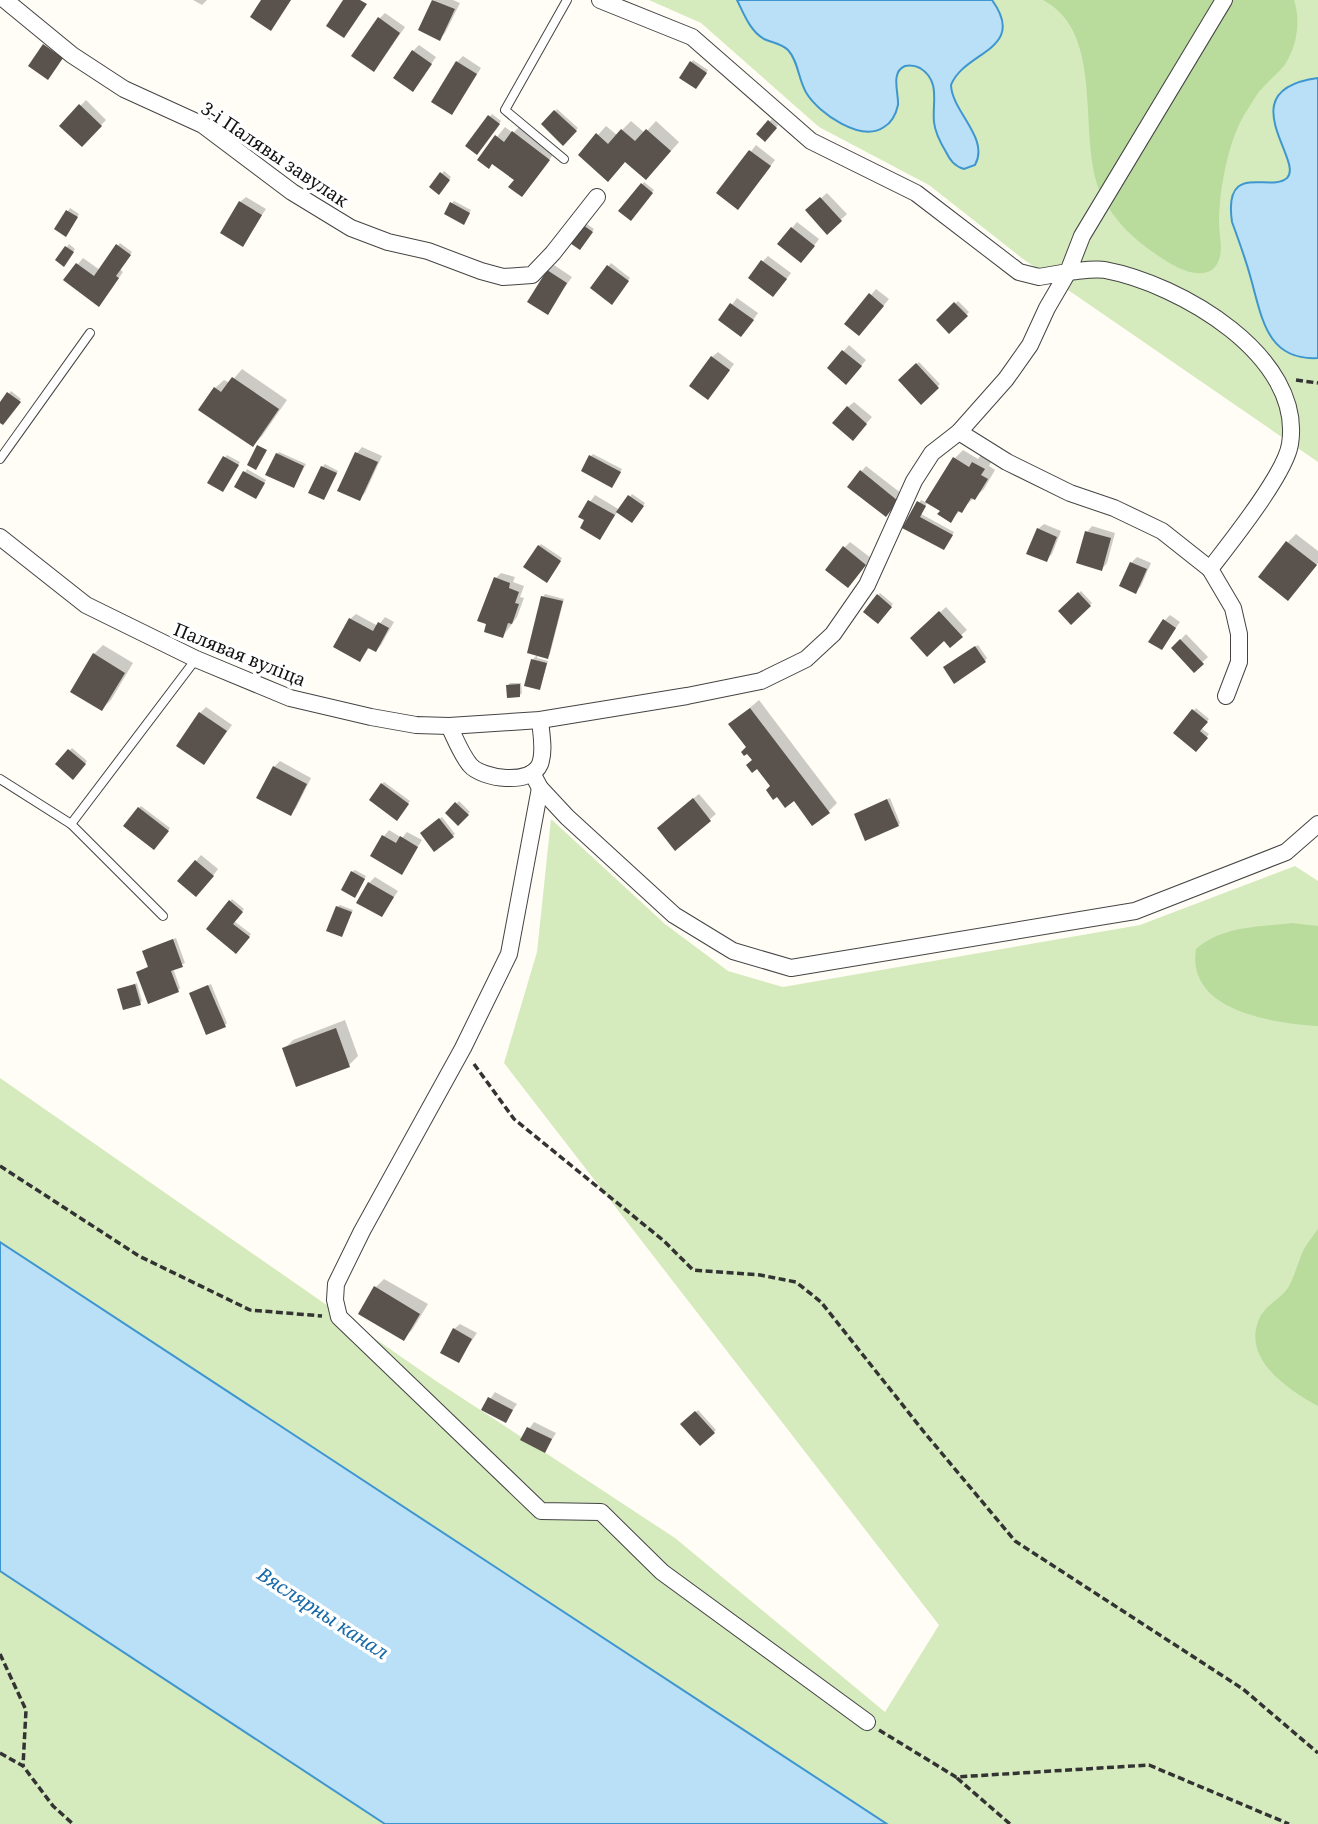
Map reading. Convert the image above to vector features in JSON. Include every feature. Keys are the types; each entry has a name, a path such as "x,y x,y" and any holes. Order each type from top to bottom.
{"street":[{"name":"3-і Палявы завулак","path":"5,0 72,55 124,89 203,125 292,192 351,228 388,242 428,251 503,277 532,275 554,253 597,197"},
{"path":"600,0 692,37 811,141 916,193 1019,272 1039,277 1103,270 1153,283 1210,314 1245,340 1276,377 1292,419 1290,448 1274,479 1210,569"},
{"path":"1224,0 1082,236 1068,272 1030,345 1006,379 960,432 1007,462 1059,488 1114,508 1161,531 1210,569 1233,607 1239,634 1239,662 1226,696"},
{"name":"Палявая вуліца","path":"0,537 86,605 196,659 290,698 371,717 416,724 449,726 540,720 761,681 806,659 833,634 867,585 914,481 932,453 960,432"},
{"path":"540,720 540,766 509,954 463,1048 362,1231 336,1284 335,1300 339,1317 541,1511 601,1512 662,1572 867,1722"},
{"path":"449,726 471,767 491,775 536,780 567,817 674,915 733,951 791,968 1135,911 1286,852 1318,824"}],"lane":[{"path":"564,159 505,110 567,0"},
{"path":"0,459 90,333"},
{"path":"71,824 196,659"},
{"path":"0,779 71,824 163,916"}],"path":[{"path":"463,1048 514,1119 664,1241 693,1270 761,1275 796,1282 821,1302 1015,1541 1243,1689 1318,1753"},
{"path":"0,1166 139,1256 250,1310 339,1317"},
{"path":"0,1654 26,1710 23,1766"},
{"path":"867,1722 956,1777 1010,1824"},
{"path":"0,1753 23,1766 53,1806 73,1824"},
{"path":"956,1777 1149,1765 1289,1824"}],"green space":[{"path":"649,0 1318,0 1318,462 1023,259 929,185 819,127 701,23"},
{"path":"1043,0 1294,0 1297,25 1292,51 1284,66 1258,93 1244,115 1229,153 1219,210 1221,253 1217,264 1209,272 1198,273 1173,265 1132,236 1108,207 1094,173 1087,90 1076,37 1063,16"},
{"path":"551,819 665,924 728,971 783,987 1140,925 1295,866 1318,881 1318,1824 887,1824 0,1242 0,1078 436,1381 675,1538 885,1712 939,1625 504,1063 537,952"},
{"path":"1292,923 1318,926 1318,1026 1257,1017 1219,1000 1205,987 1197,970 1196,949 1206,941 1241,929"},
{"path":"1318,1229 1318,1406 1293,1391 1270,1371 1256,1346 1256,1332 1263,1312 1289,1286 1303,1251"},
{"path":"0,1571 385,1824 0,1824"}],"water":[{"path":"737,0 992,0 1001,17 1003,30 998,40 968,64 951,85 957,105 978,145 975,165 961,168 948,155 935,126 931,79 920,68 905,66 900,69 896,78 898,105 887,125 875,131 853,129 841,124 813,102 804,89 792,55 779,44 764,39 755,32"},
{"path":"1318,78 1318,358 1301,357 1288,352 1277,345 1270,334 1232,222 1231,203 1234,191 1241,185 1250,182 1279,182 1287,178 1290,169 1275,126 1273,110 1278,96 1292,85"},
{"name":"Вяслярны канал","path":"0,1242 887,1824 385,1824 0,1571"}],"building":[{"path":"261,0 291,0 271,31 250,17"},
{"path":"343,0 360,0 367,4 344,38 326,26"},
{"path":"432,0 455,9 440,41 418,30"},
{"path":"378,17 400,33 374,72 351,56"},
{"path":"43,44 63,58 48,80 28,66"},
{"path":"412,50 432,64 413,92 393,78"},
{"path":"456,61 477,74 452,115 431,102"},
{"path":"690,61 707,73 696,89 679,78"},
{"path":"79,104 102,126 82,147 59,126"},
{"path":"554,110 577,131 563,146 541,124"},
{"path":"488,115 500,124 477,155 465,146"},
{"path":"768,120 777,128 765,142 756,134"},
{"path":"621,129 635,141 646,129 671,151 646,180 625,162 608,182 578,155 596,133 608,144"},
{"path":"512,131 550,160 522,197 508,187 514,180 492,164 489,169 477,160 495,135 504,142"},
{"path":"749,150 771,166 738,210 716,193"},
{"path":"440,172 450,180 439,195 429,187"},
{"path":"641,183 653,193 631,221 618,211"},
{"path":"820,197 842,221 827,235 805,210"},
{"path":"239,201 262,215 243,247 220,233"},
{"path":"450,202 470,213 464,225 444,214"},
{"path":"66,210 78,217 66,237 54,229"},
{"path":"580,223 593,232 580,250 567,241"},
{"path":"791,227 815,246 801,263 777,244"},
{"path":"116,244 131,255 99,307 63,280 76,263 94,276"},
{"path":"65,246 74,252 64,267 55,260"},
{"path":"761,260 787,279 773,297 748,278"},
{"path":"607,265 629,281 612,305 590,288"},
{"path":"547,270 567,283 548,315 527,302"},
{"path":"869,293 884,306 859,336 844,324"},
{"path":"954,302 968,316 949,334 936,320"},
{"path":"730,303 754,320 741,337 718,320"},
{"path":"842,350 862,366 846,385 827,368"},
{"path":"711,356 730,370 708,400 689,386"},
{"path":"916,363 939,388 921,405 898,380"},
{"path":"232,377 279,409 253,447 198,410 214,387 221,392"},
{"path":"7,392 21,402 3,425 0,423 0,402"},
{"path":"847,406 867,424 853,441 832,423"},
{"path":"257,445 267,450 256,470 247,465"},
{"path":"355,452 378,462 360,501 337,491"},
{"path":"276,453 304,466 294,488 265,475"},
{"path":"589,455 621,472 612,488 581,471"},
{"path":"223,456 239,465 223,492 207,483"},
{"path":"953,457 969,467 972,462 985,469 981,475 988,479 975,500 971,498 962,513 958,511 951,523 937,514 940,511 925,502"},
{"path":"321,466 337,473 324,500 308,493"},
{"path":"860,470 898,501 886,517 847,487"},
{"path":"243,471 265,483 256,499 234,487"},
{"path":"628,495 644,506 632,523 616,512"},
{"path":"588,500 615,515 600,540 580,528 584,520 578,517"},
{"path":"917,501 926,506 920,517 953,535 944,550 902,528"},
{"path":"1037,528 1057,537 1047,562 1026,554"},
{"path":"1085,531 1111,538 1102,571 1076,563"},
{"path":"1286,541 1317,565 1288,601 1258,577"},
{"path":"538,545 561,561 547,583 523,567"},
{"path":"843,546 866,565 848,588 825,570"},
{"path":"1130,562 1147,569 1136,594 1119,586"},
{"path":"494,577 510,583 509,588 519,592 515,603 519,604 512,624 508,623 503,638 484,632 486,624 477,621"},
{"path":"1078,592 1091,606 1071,625 1058,611"},
{"path":"877,594 892,607 878,624 863,612"},
{"path":"541,596 563,601 548,659 527,653"},
{"path":"939,611 963,637 950,648 944,641 927,657 910,638"},
{"path":"349,618 373,631 378,622 389,628 376,652 368,648 360,662 333,647"},
{"path":"1163,619 1176,628 1162,650 1148,642"},
{"path":"1180,639 1204,664 1194,673 1171,648"},
{"path":"975,646 986,662 954,684 943,667"},
{"path":"93,653 125,673 102,711 70,692"},
{"path":"531,659 547,663 540,690 524,686"},
{"path":"520,684 520,697 507,698 506,685"},
{"path":"750,708 830,813 812,826 794,801 785,808 777,797 773,800 766,790 770,786 757,769 752,773 746,765 752,760 741,752 746,747 728,724"},
{"path":"1192,709 1208,722 1200,731 1208,738 1196,752 1173,733"},
{"path":"199,712 227,731 204,765 176,746"},
{"path":"68,749 86,764 73,780 55,764"},
{"path":"273,766 307,784 291,816 256,798"},
{"path":"381,783 409,804 397,821 369,800"},
{"path":"693,798 711,821 675,851 657,828"},
{"path":"887,799 899,826 865,841 854,814"},
{"path":"455,802 469,815 458,826 445,813"},
{"path":"138,807 169,831 154,850 123,826"},
{"path":"439,818 454,837 434,852 420,833"},
{"path":"382,835 396,843 400,836 418,847 402,875 370,856"},
{"path":"195,860 214,876 196,897 177,881"},
{"path":"351,871 365,879 355,898 341,890"},
{"path":"368,882 394,897 382,917 356,903"},
{"path":"229,900 243,912 233,924 250,937 236,954 206,929"},
{"path":"336,906 352,912 342,937 326,931"},
{"path":"173,939 183,967 171,971 179,992 148,1004 136,972 148,967 142,951"},
{"path":"135,984 141,1005 123,1010 117,989"},
{"path":"208,985 226,1027 206,1035 189,993"},
{"path":"336,1028 350,1067 296,1087 282,1048"},
{"path":"374,1286 420,1314 404,1341 358,1314"},
{"path":"453,1328 472,1339 459,1363 440,1353"},
{"path":"488,1397 513,1410 506,1423 481,1410"},
{"path":"695,1411 715,1433 700,1446 680,1424"},
{"path":"527,1427 552,1439 545,1453 520,1440"}]}
